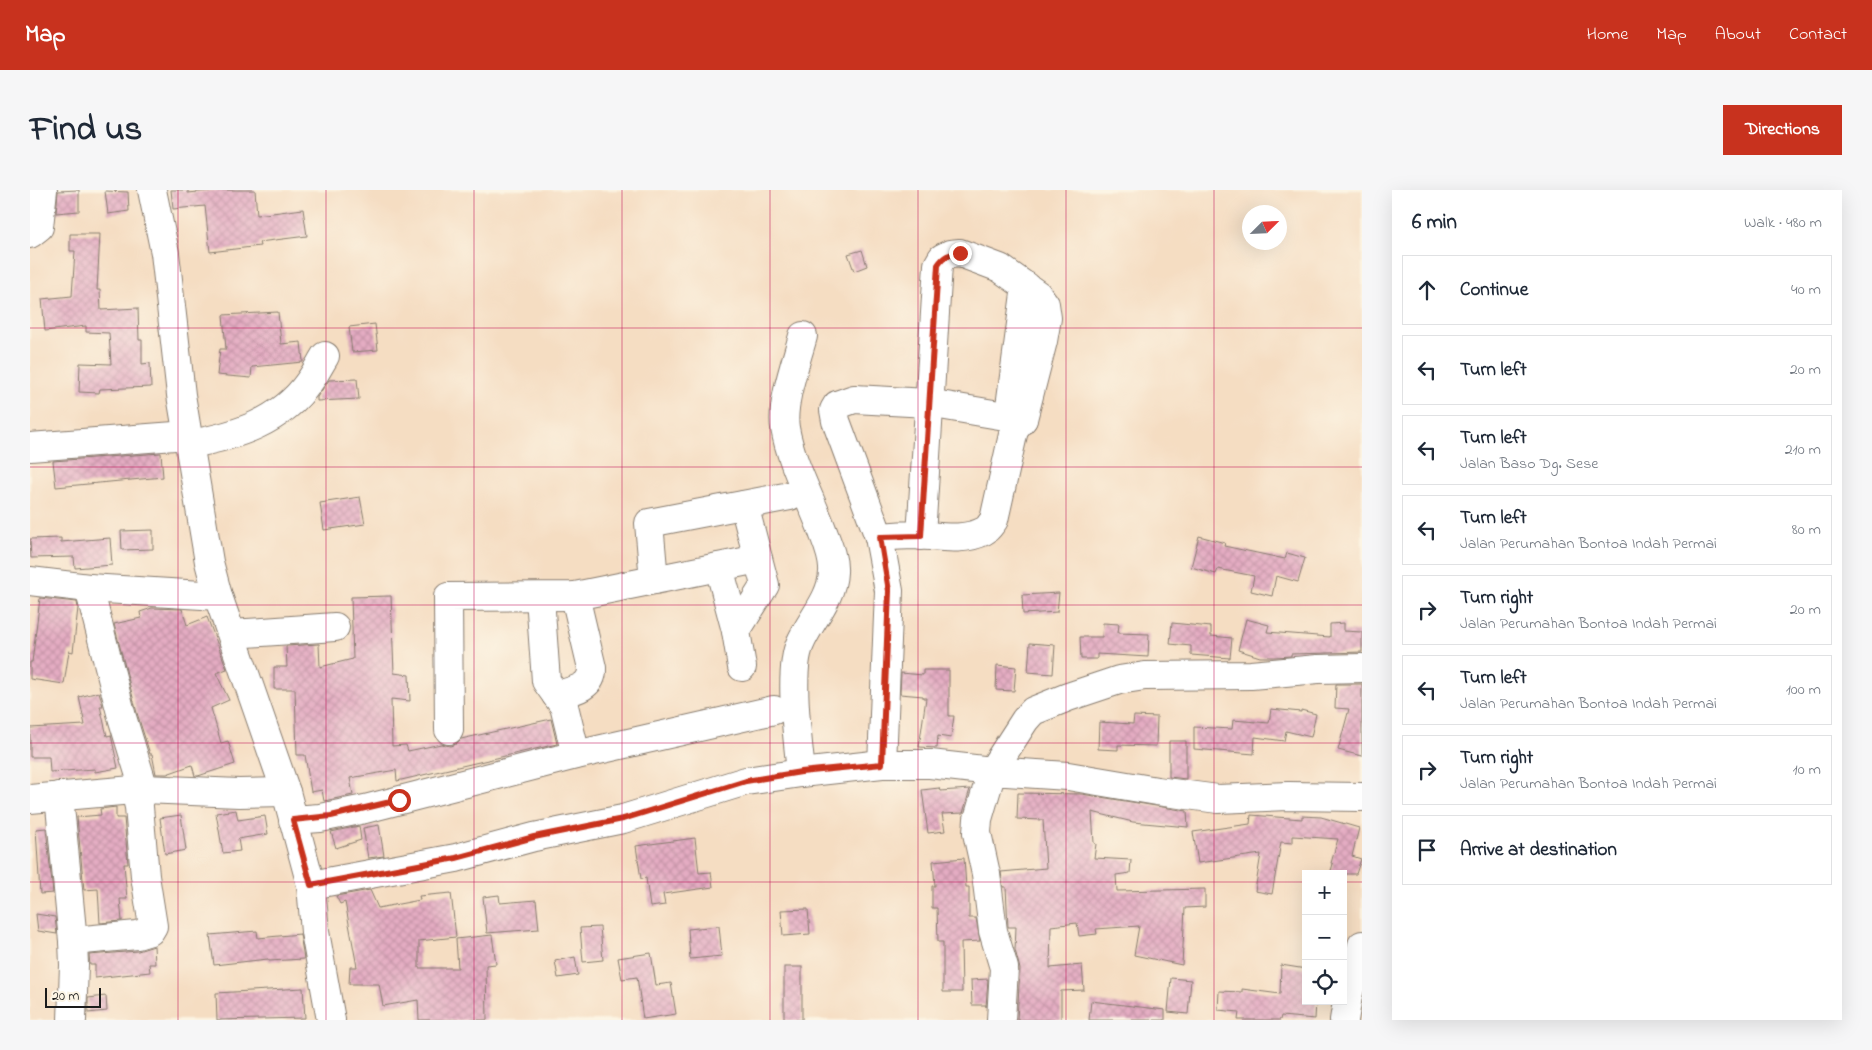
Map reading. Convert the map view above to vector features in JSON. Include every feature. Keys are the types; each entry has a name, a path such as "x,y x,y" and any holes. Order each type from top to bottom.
{"street":[{"path":"30,234 39,227 42,190"},
{"path":"152,190 165,253 180,395 209,562 218,596 286,792 311,885 316,932 331,1020"},
{"path":"880,537 968,537 986,531 994,520 1015,422 1043,340 1047,318 1036,295 1000,268 960,253 950,254 942,258 938,265 921,536"},
{"path":"801,772 794,680 796,656 799,644 830,589 834,571 831,553 793,456 785,428 784,410 803,336"},
{"path":"30,447 189,440 228,436 264,422 292,401 310,382 325,356"},
{"path":"882,764 889,591 880,537 836,421 834,410 838,405 854,399 928,403 1015,422"},
{"path":"654,580 649,523 790,496"},
{"path":"736,631 764,585 744,505"},
{"path":"450,730 448,598 575,596 758,559"},
{"path":"719,567 736,631 742,666"},
{"path":"30,581 89,588 218,596"},
{"path":"73,941 137,934 150,931 152,926 145,876 139,790 89,588"},
{"path":"556,695 585,685 592,675 575,596"},
{"path":"540,597 546,682 564,706 576,755"},
{"path":"232,634 335,626"},
{"path":"1001,1020 1004,968 993,930 986,874 977,833 978,819 992,771 1025,720 1033,712 1068,697 1120,680 1145,676 1251,675 1318,669 1362,668"},
{"path":"293,820 320,818 365,809 576,755 774,710"},
{"path":"311,885 456,858 534,837 623,819 746,781 801,772 882,764 930,764 992,771 1068,776 1149,790 1218,799 1288,796 1362,796"},
{"path":"30,799 139,790 239,793 286,792"},
{"path":"59,796 73,941 72,1020"},
{"path":"1344,1020 1348,996 1362,945"}],"building":[{"path":"79,190 79,211 56,213 58,191"},
{"path":"171,190 188,190 188,193 219,190 255,190 257,215 303,209 307,236 259,242 260,246 210,252 205,206 173,209"},
{"path":"105,191 128,192 129,211 108,214"},
{"path":"70,234 100,234 97,290 100,290 101,310 138,308 139,340 142,340 142,364 150,363 151,387 100,389 99,393 79,392 80,363 111,364 109,333 86,332 86,326 45,331 42,299 72,296 75,251 70,251"},
{"path":"862,250 867,266 854,271 848,254"},
{"path":"278,312 281,344 301,342 303,362 252,367 251,378 217,375 220,349 226,349 223,315"},
{"path":"375,324 378,350 352,352 349,327"},
{"path":"357,379 359,399 317,401 317,397 329,380"},
{"path":"161,453 163,477 56,487 53,461"},
{"path":"360,497 365,524 324,530 320,503"},
{"path":"153,530 153,549 122,550 121,531"},
{"path":"1199,536 1225,543 1224,546 1285,559 1287,553 1305,558 1298,582 1276,576 1272,596 1251,591 1254,576 1218,569 1216,574 1191,567"},
{"path":"61,538 61,542 110,538 112,565 75,568 74,557 31,558 30,539"},
{"path":"1059,593 1057,612 1023,614 1022,595"},
{"path":"391,596 394,673 409,675 410,701 391,699 392,746 406,745 408,751 441,744 450,746 456,744 461,739 551,719 557,744 397,781 396,770 350,778 353,795 324,801 322,790 311,792 305,755 297,755 295,689 274,689 274,667 287,667 286,646 319,644 320,667 353,659 351,597"},
{"path":"40,598 77,602 73,652 69,651 64,684 30,679 30,662 32,662"},
{"path":"152,608 182,609 187,625 207,617 227,669 216,673 229,700 211,708 221,743 228,741 235,764 198,776 195,776 192,765 167,774 156,774 152,754 150,754 137,713 114,624 141,618 140,612"},
{"path":"1246,619 1269,625 1267,632 1330,637 1330,624 1344,623 1344,631 1362,632 1362,652 1260,657 1238,650"},
{"path":"1103,623 1119,624 1118,633 1149,634 1148,657 1097,654 1097,659 1081,659 1080,637 1102,637"},
{"path":"1172,623 1211,627 1211,636 1232,638 1230,658 1191,655 1191,646 1170,644"},
{"path":"1030,643 1055,645 1053,674 1028,672"},
{"path":"997,665 1016,667 1014,691 996,690"},
{"path":"923,670 949,670 949,716 954,716 951,738 938,736 937,748 919,747 926,698 923,698 923,696 900,694 901,673 923,675"},
{"path":"1336,684 1362,684 1362,756 1338,750 1349,709 1335,708"},
{"path":"99,692 103,706 100,706 107,736 111,735 118,768 95,772 95,769 50,772 49,757 30,757 30,728 85,725 79,697"},
{"path":"1271,709 1301,712 1301,710 1316,714 1311,737 1286,731 1284,741 1255,737 1254,754 1194,749 1194,727 1232,729 1233,720 1269,723"},
{"path":"1134,716 1157,717 1156,746 1118,745 1118,750 1098,749 1099,722 1133,724"},
{"path":"1169,741 1186,741 1186,779 1169,777"},
{"path":"939,788 940,791 970,789 963,813 942,814 945,831 928,833 922,790"},
{"path":"1018,793 1082,794 1187,811 1188,827 1133,822 1092,812 1094,843 1096,844 1094,858 1131,860 1130,873 1116,875 1117,891 1205,889 1205,907 1185,908 1182,965 1134,955 1139,926 1096,929 1097,934 1079,936 1077,923 1051,926 1050,968 1082,965 1084,990 1061,991 1061,1020 1017,1020 1020,969 1015,950 1016,927 1008,927 1006,887 1003,887 1001,872 1046,868 1043,820 1017,819"},
{"path":"116,807 116,818 124,818 128,864 124,864 127,899 120,899 122,921 100,923 98,889 84,890 77,817 101,815 100,809"},
{"path":"236,810 238,820 265,816 268,834 238,839 240,851 223,853 216,813"},
{"path":"181,815 186,850 165,854 160,818"},
{"path":"1251,815 1302,819 1302,816 1321,817 1359,828 1352,856 1361,859 1356,874 1347,874 1347,870 1331,870 1333,864 1331,863 1338,839 1293,836 1293,843 1281,842 1272,894 1255,891 1261,854 1198,863 1193,832 1250,824"},
{"path":"379,825 384,856 368,858 363,828"},
{"path":"359,826 361,840 336,848 331,832"},
{"path":"46,828 53,893 40,894 36,829"},
{"path":"695,838 699,873 711,872 713,887 663,894 665,905 650,907 646,878 641,879 636,846"},
{"path":"964,858 966,887 969,887 969,918 976,918 980,941 961,942 962,992 943,992 943,942 938,942 937,908 932,908 932,886 935,886 933,861"},
{"path":"370,890 378,908 420,900 419,896 451,893 456,937 419,941 419,968 458,968 456,939 492,935 496,964 486,965 487,1020 419,1020 418,1000 383,1006 379,984 349,984 350,967 357,967 345,902 340,904 336,896"},
{"path":"499,895 500,903 536,900 539,929 487,933 483,897"},
{"path":"808,909 810,934 783,936 781,910"},
{"path":"36,914 55,917 57,934 38,931"},
{"path":"719,926 722,956 690,959 688,929"},
{"path":"600,927 603,960 583,962 580,928"},
{"path":"257,931 258,938 300,934 304,959 269,961 268,959 214,965 210,935"},
{"path":"154,946 155,964 149,964 150,972 95,978 95,965 90,965 89,955 138,951"},
{"path":"651,953 656,985 671,983 676,1014 643,1019 637,977 622,979 618,958"},
{"path":"575,957 578,975 558,978 555,961"},
{"path":"1281,965 1302,968 1302,1005 1316,1005 1315,1019 1281,1016 1280,1020 1238,1020 1239,1012 1218,1010 1219,991 1242,992 1242,989 1280,994"},
{"path":"784,967 802,967 802,1020 784,1020"},
{"path":"1171,978 1191,980 1188,1014 1168,1012"},
{"path":"988,979 986,1007 986,1005 972,1005 971,980"},
{"path":"303,988 305,1018 217,1020 216,993"},
{"path":"106,996 107,1011 88,1013 88,998"},
{"path":"1091,1001 1165,1010 1165,1020 1089,1020"}],"route":[{"path":"399,800 331,816 293,820 311,885 456,858 534,837 623,819 746,781 801,772 882,764 889,591 880,537 921,536 938,265 942,258 950,254 960,253"}]}
